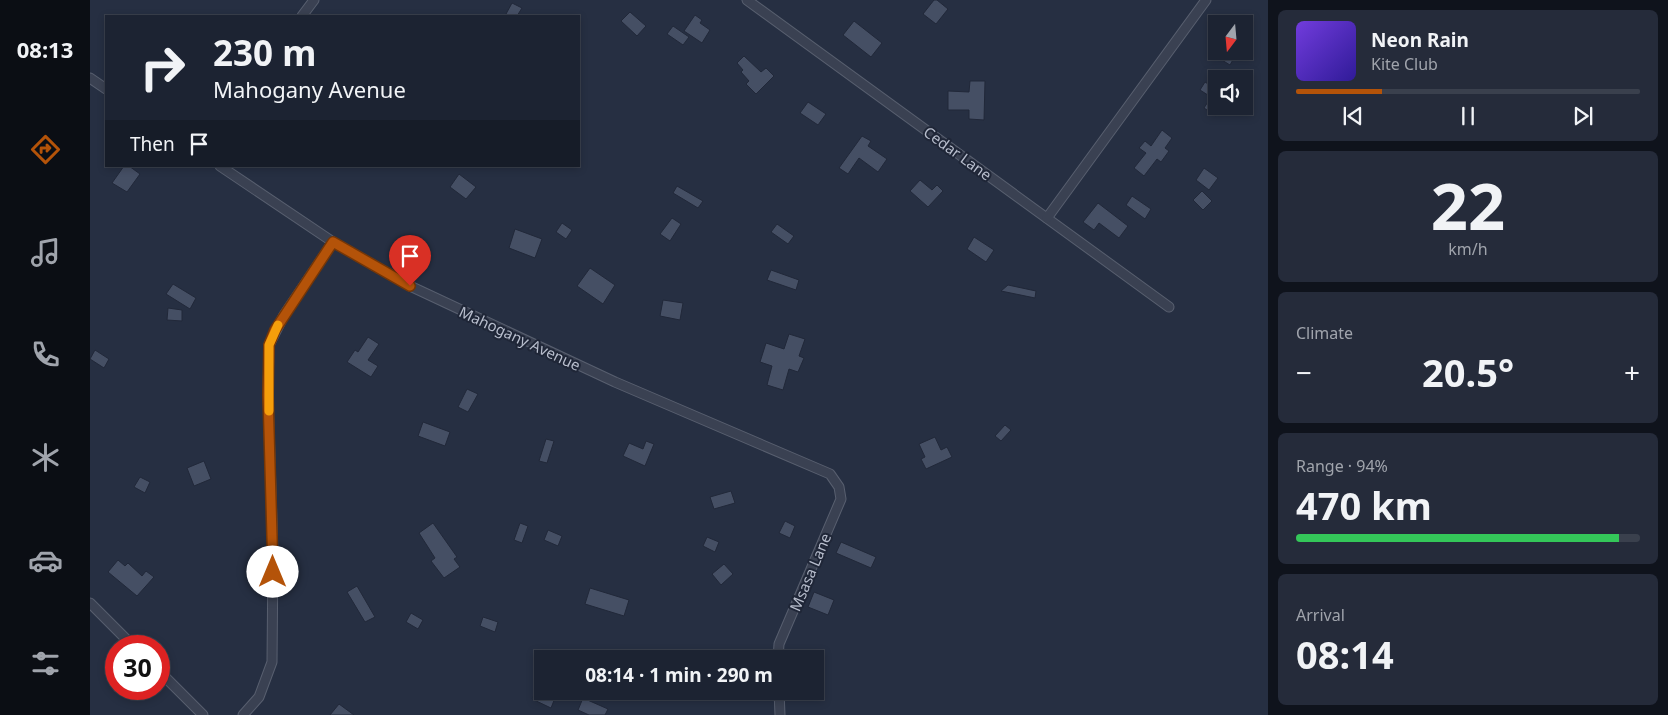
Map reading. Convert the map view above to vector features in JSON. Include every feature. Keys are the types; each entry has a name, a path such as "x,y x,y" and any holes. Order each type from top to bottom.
{"street":[{"path":"303,15 314,0"},
{"name":"Cedar Lane","path":"747,0 1168,307"},
{"path":"1048,218 1206,0"},
{"path":"90,78 105,88"},
{"name":"Mahogany Avenue","path":"221,167 333,242 410,286 616,382 830,474 838,483"},
{"path":"243,715 259,697 272,662 273,554 268,395 269,345 284,315 333,242"},
{"name":"Msasa Lane","path":"779,650 779,644 841,498 838,483"},
{"path":"90,603 122,635"},
{"path":"170,682 203,715"},
{"path":"779,700 780,715"}],"building":[{"path":"934,0 937,0 948,9 936,24 923,14"},
{"path":"512,3 522,8 518,15 506,14"},
{"path":"630,12 646,26 637,36 621,21"},
{"path":"695,15 702,20 700,23 710,30 702,43 684,31"},
{"path":"854,21 882,43 871,57 843,35"},
{"path":"673,26 689,37 683,45 667,34"},
{"path":"744,56 761,72 766,68 774,76 756,94 746,84 749,81 741,72 743,70 737,63"},
{"path":"1222,60 1233,60 1230,65"},
{"path":"970,81 985,81 984,120 969,119 969,110 948,110 948,91 969,92"},
{"path":"1205,82 1208,84 1208,95 1200,90"},
{"path":"808,102 826,114 818,125 800,113"},
{"path":"1208,102 1208,111 1204,108"},
{"path":"1162,130 1172,138 1165,148 1169,151 1161,162 1157,159 1144,176 1134,168 1146,153 1139,148 1145,141 1151,146"},
{"path":"862,136 871,141 868,146 887,159 878,172 859,158 848,174 839,168"},
{"path":"123,167 130,167 140,174 127,192 112,183"},
{"path":"1204,168 1218,178 1209,190 1196,180"},
{"path":"459,174 476,187 466,199 450,187"},
{"path":"920,180 932,190 937,185 943,191 928,207 910,191"},
{"path":"677,186 703,201 698,208 673,193"},
{"path":"1202,191 1212,201 1203,210 1193,200"},
{"path":"1132,196 1151,209 1145,219 1126,205"},
{"path":"1098,203 1128,226 1119,238 1099,223 1094,230 1083,222"},
{"path":"672,218 681,224 670,241 660,234"},
{"path":"562,223 572,230 566,239 556,232"},
{"path":"777,224 794,236 788,244 771,232"},
{"path":"515,229 542,239 535,258 509,248"},
{"path":"974,237 994,250 986,262 967,249"},
{"path":"590,268 615,285 603,304 577,286"},
{"path":"771,270 799,280 796,290 767,280"},
{"path":"173,284 196,298 190,309 166,294"},
{"path":"1008,285 1036,291 1035,298 1001,291"},
{"path":"663,300 683,303 680,320 660,316"},
{"path":"168,308 182,310 182,321 167,320"},
{"path":"789,334 805,339 799,356 804,358 798,372 789,369 783,390 767,385 772,366 760,362 766,343 784,349"},
{"path":"368,337 379,344 368,360 378,366 371,377 347,362 355,350 358,352"},
{"path":"95,350 109,359 104,368 90,359"},
{"path":"467,389 478,394 468,412 458,407"},
{"path":"423,422 450,432 445,446 418,436"},
{"path":"1005,425 1011,430 1001,441 995,436"},
{"path":"935,437 941,450 947,447 952,457 926,469 921,459 925,457 919,444"},
{"path":"546,439 554,441 547,463 539,461"},
{"path":"646,441 654,444 645,466 623,456 629,443 643,449"},
{"path":"204,461 211,479 194,486 187,468"},
{"path":"140,477 150,482 145,493 134,487"},
{"path":"731,491 735,503 714,509 710,497"},
{"path":"785,521 795,526 790,538 779,533"},
{"path":"433,523 457,557 454,559 460,567 444,578 431,561 435,558 419,533"},
{"path":"520,523 528,526 522,543 514,540"},
{"path":"548,530 562,536 558,546 544,540"},
{"path":"707,537 719,542 715,552 703,546"},
{"path":"841,542 876,557 871,568 836,553"},
{"path":"118,560 125,566 128,563 142,576 146,571 154,577 137,596 108,572"},
{"path":"724,564 733,574 721,585 712,574"},
{"path":"357,586 375,617 365,622 347,592"},
{"path":"590,588 629,600 624,616 585,604"},
{"path":"814,592 834,600 828,615 808,607"},
{"path":"411,613 423,620 418,629 406,622"},
{"path":"483,617 498,622 495,632 480,626"},
{"path":"534,700 554,700 551,708"},
{"path":"582,700 588,700 608,709 605,715 589,715 578,710"},
{"path":"339,704 354,715 330,715"}],"slow traffic":[{"path":"269,411 269,345 278,325"}],"route":[{"path":"273,572 268,395 269,345 275,330 333,242 410,286"}]}
